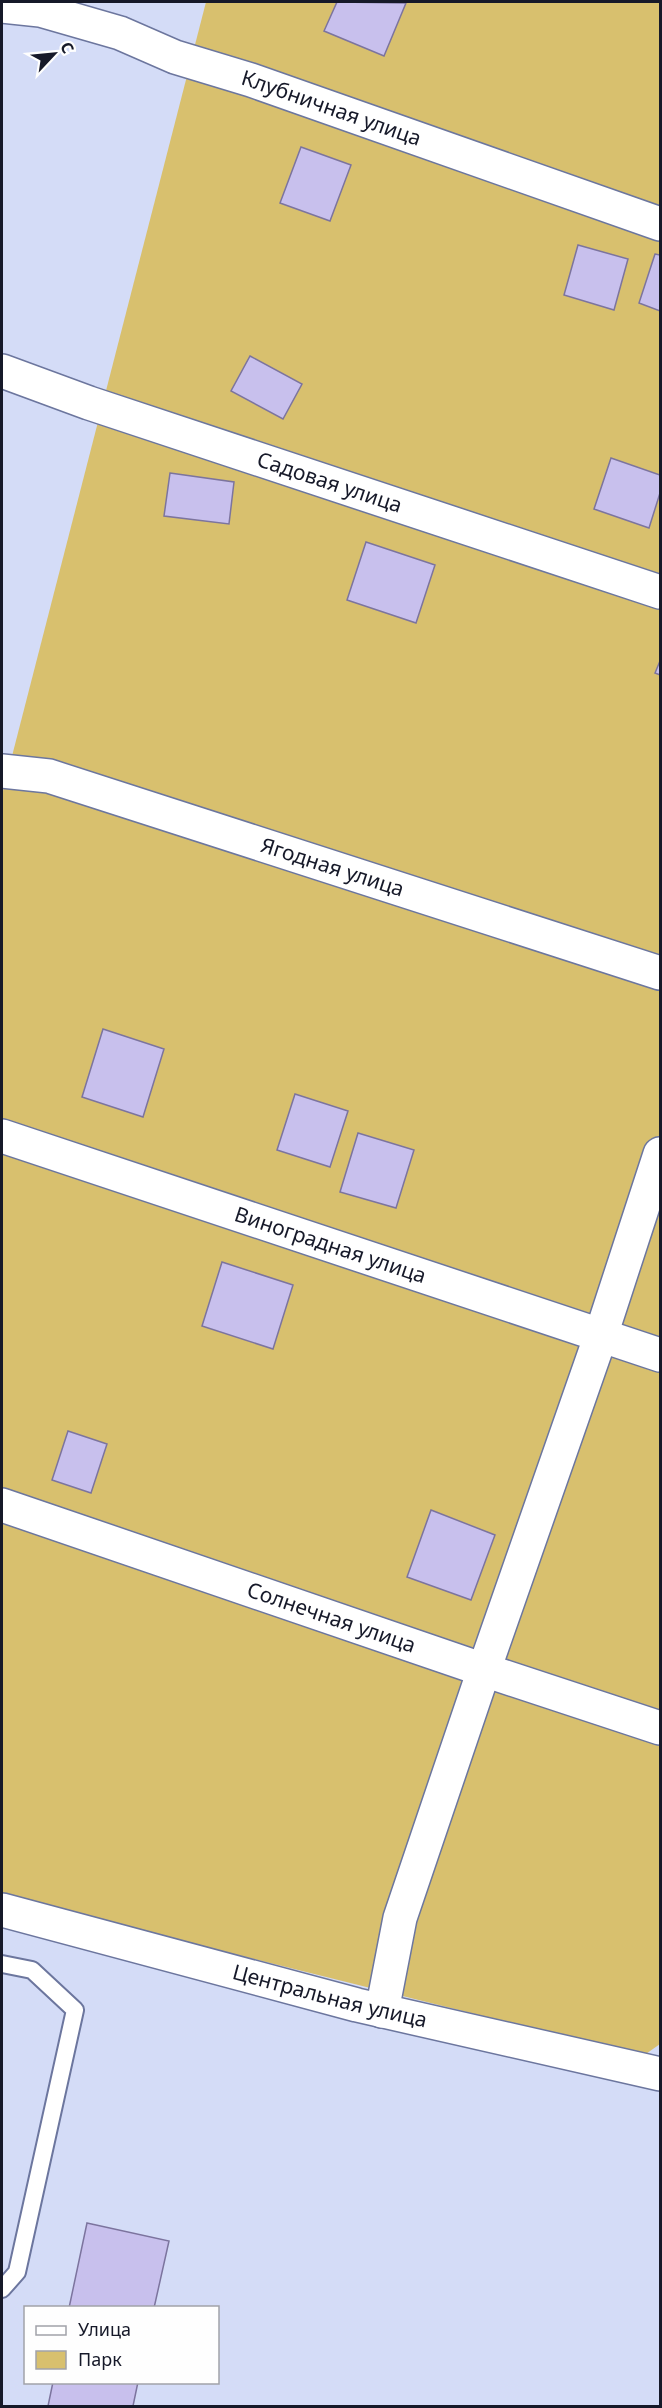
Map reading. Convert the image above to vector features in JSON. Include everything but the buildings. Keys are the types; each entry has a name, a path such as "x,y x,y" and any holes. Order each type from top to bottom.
{"street":[{"name":"Клубничная улица","path":"2,6 40,10 120,33 175,57 251,80 660,224"},
{"name":"Садовая улица","path":"2,371 89,403 660,592"},
{"name":"Ягодная улица","path":"2,771 49,776 260,842 660,973"},
{"name":"Виноградная улица","path":"2,1136 660,1355"},
{"path":"382,2011 400,1918 601,1335 660,1154"},
{"name":"Солнечная улица","path":"2,1505 660,1728"},
{"name":"Центральная улица","path":"2,1910 382,2011 654,2066"}],"lane":[{"path":"2,1964 32,1971 75,2010 17,2272 2,2289"}],"green space":[{"path":"206,2 660,2 660,2044 643,2056 2,1896 2,795"}]}
